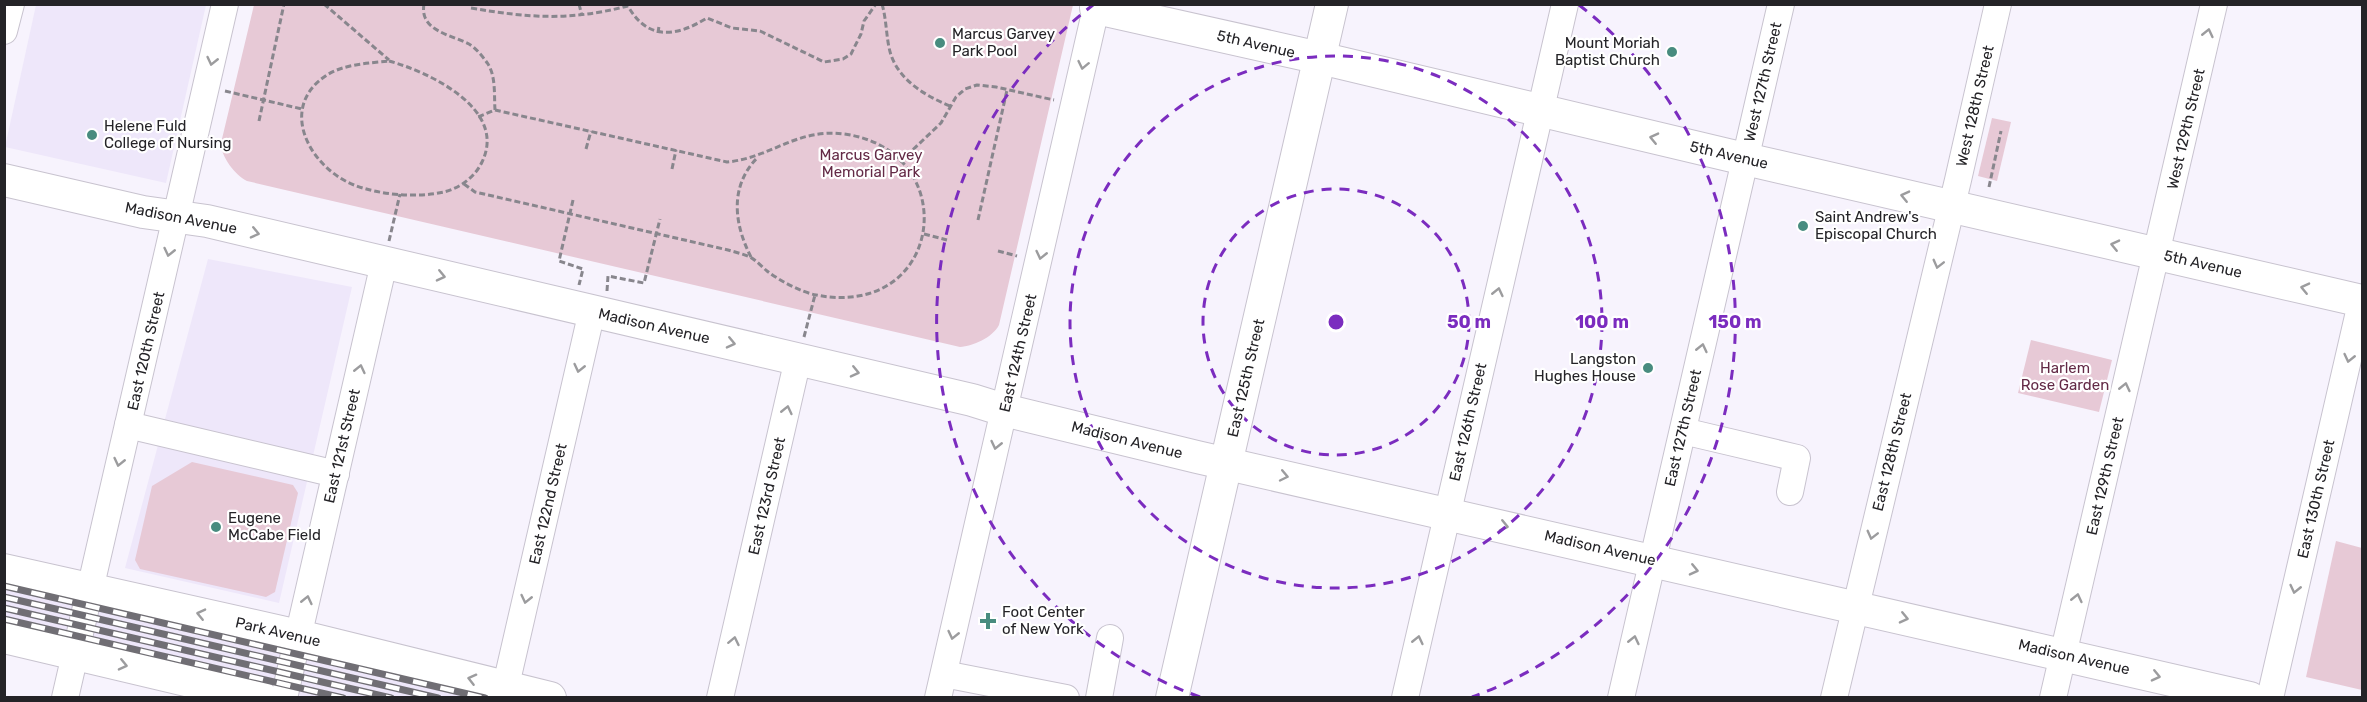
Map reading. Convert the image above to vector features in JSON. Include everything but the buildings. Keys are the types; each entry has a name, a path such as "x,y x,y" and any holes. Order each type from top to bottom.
{"main road":[{"name":"East 125th Street","path":"1172,698 1332,4"},
{"name":"5th Avenue","path":"1097,6 1745,159 2362,300"},
{"name":"Madison Avenue","path":"4,180 143,212 207,221 384,263 592,301 798,359 1227,464 2250,698"},
{"name":"Park Avenue","path":"4,570 298,636 504,692 550,698"},
{"path":"4,638 262,698"}],"street":[{"path":"4,31 11,4"},
{"name":"East 120th Street","path":"65,698 225,4"},
{"name":"East 126th Street","path":"1405,698 1565,4"},
{"name":"West 127th Street","path":"1745,159 1781,4"},
{"name":"West 128th Street","path":"1952,207 1998,4"},
{"name":"West 129th Street","path":"2157,254 2214,4"},
{"name":"East 124th Street","path":"941,686 1097,6"},
{"name":"East 127th Street","path":"1621,698 1745,159"},
{"name":"East 128th Street","path":"1834,698 1952,207"},
{"name":"East 129th Street","path":"2053,698 2157,254"},
{"name":"East 121st Street","path":"284,698 384,263"},
{"name":"East 130th Street","path":"2270,698 2362,300"},
{"name":"East 122nd Street","path":"504,692 592,301"},
{"name":"East 123rd Street","path":"720,698 798,359"},
{"path":"128,425 336,474"},
{"path":"1683,431 1797,458 1790,492"},
{"path":"1099,698 1110,638"},
{"path":"941,686 1066,698"}],"path":[{"path":"259,121 284,4"},
{"path":"324,4 389,61 434,77 472,107 488,140 486,153 478,170 464,184 444,192 400,194 369,190 351,184 319,162 304,136 300,118 309,94 327,75 355,66 389,61"},
{"path":"424,4 423,10 426,18 437,31 469,44 489,66 494,80 495,110"},
{"path":"579,4 582,16"},
{"path":"471,8 510,15 550,17 582,16 628,6 640,23 658,33 688,28 707,18 732,28 760,31 824,63 843,59 851,54 861,34 864,21 876,4"},
{"path":"882,4 891,55 906,79 934,99 950,106"},
{"path":"658,33 659,26"},
{"path":"900,162 941,123 950,106 965,89 977,85 1008,89 1075,105"},
{"path":"206,87 302,109"},
{"path":"978,220 1008,89"},
{"path":"478,117 495,110 726,162 759,156 802,136 842,134 861,137 881,145 900,162 919,187 923,202 924,234 923,242 915,258 892,283 856,297 815,295 769,273 751,257 738,226 736,209 737,196 748,167 759,156"},
{"path":"586,149 591,131"},
{"path":"1989,187 2001,131"},
{"path":"672,169 676,150"},
{"path":"464,184 475,192 751,257"},
{"path":"384,263 400,194"},
{"path":"573,200 560,261 583,269 592,301"},
{"path":"592,301 608,276 644,283 660,219"},
{"path":"924,234 947,240"},
{"path":"798,359 815,295"}],"shaded area":[{"path":"36,5 206,5 166,183 5,147"},
{"path":"208,259 352,287 279,603 125,568"},
{"path":"5,579 519,697 306,697 5,627"}],"green space":[{"name":"Marcus Garvey Memorial Park","path":"254,4 1073,5 999,325 992,334 982,340 960,347 247,181 229,165 223,154 221,143"},
{"path":"1992,118 2011,122 1997,181 1978,176"},
{"name":"Harlem Rose Garden","path":"2031,340 2112,360 2099,412 2018,393"},
{"name":"Eugene McCabe Field","path":"192,462 293,485 298,493 275,592 266,597 140,569 135,560 152,486"},
{"path":"2336,541 2362,548 2362,690 2306,677"}],"railway":[{"path":"4,586 485,698"},
{"path":"4,597 438,698"},
{"path":"4,608 391,698"},
{"path":"4,619 343,698"}],"place":[{"name":"Marcus Garvey Park Pool","path":"940,43"},
{"name":"Mount Moriah Baptist Church","path":"1672,52"},
{"name":"Helene Fuld College of Nursing","path":"92,135"},
{"name":"Saint Andrew's Episcopal Church","path":"1803,226"},
{"name":"Langston Hughes House","path":"1648,368"},
{"name":"Eugene McCabe Field","path":"216,527"},
{"name":"Foot Center of New York","path":"988,621"}]}
